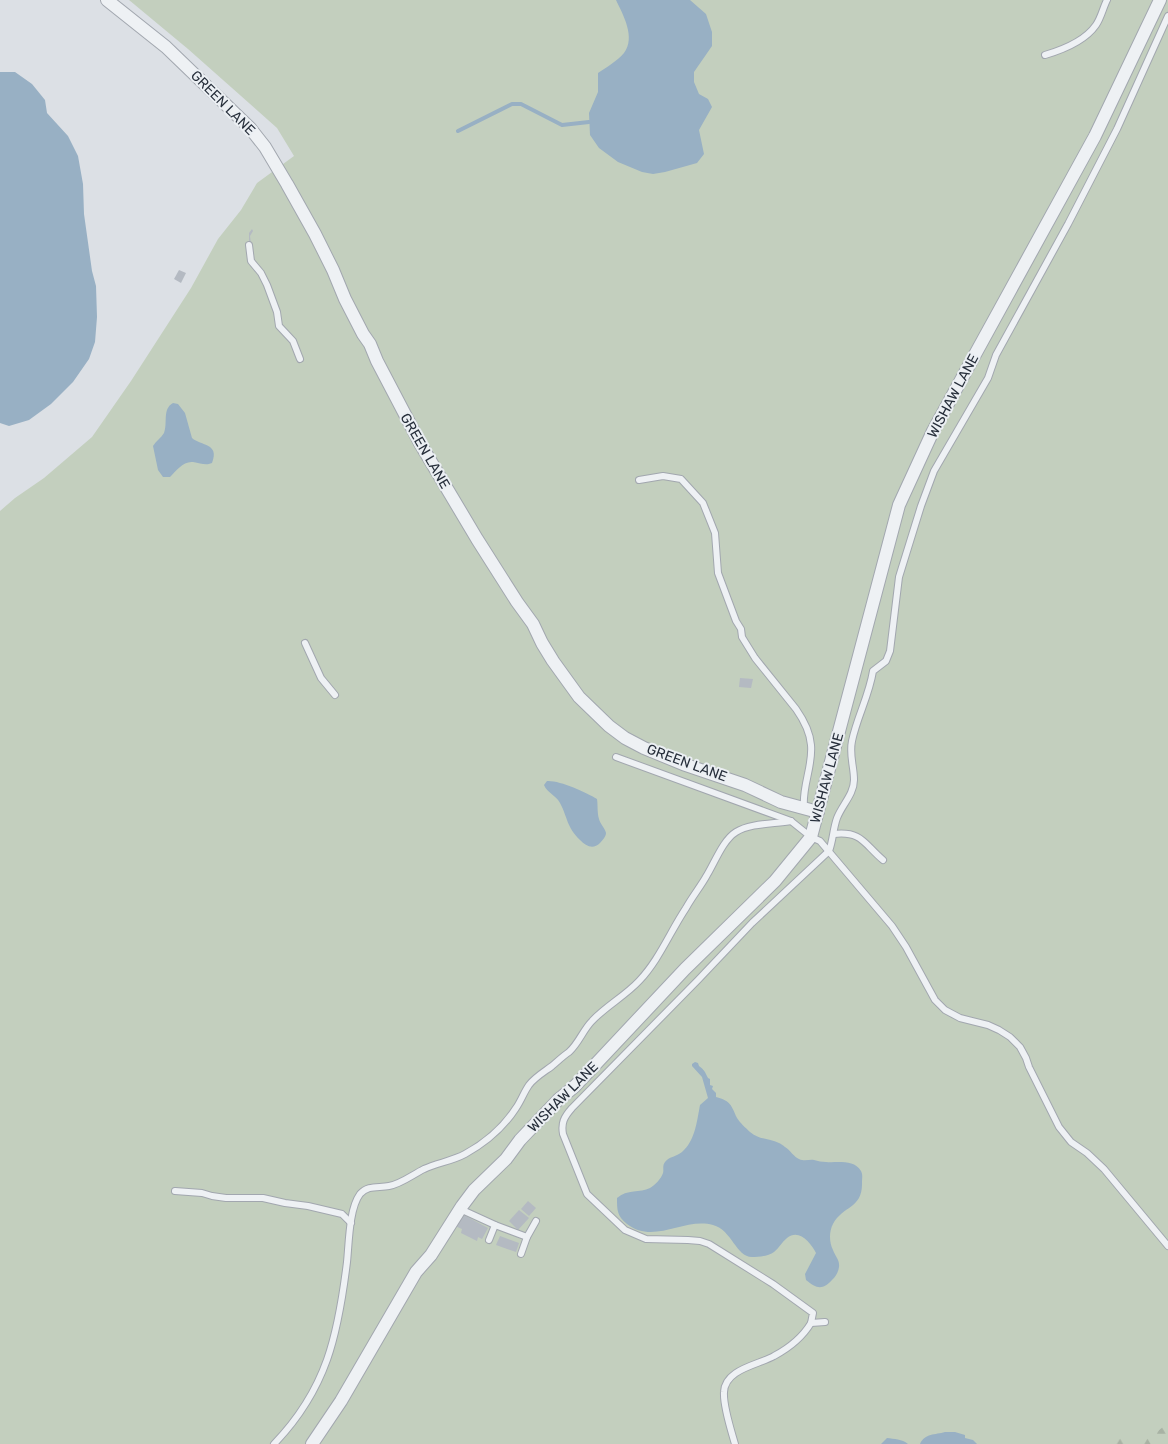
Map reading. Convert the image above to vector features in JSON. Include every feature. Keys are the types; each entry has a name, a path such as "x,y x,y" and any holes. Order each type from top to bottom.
{"street":[{"name":"GREEN LANE","path":"108,0 166,46 250,128 265,147 315,234 363,334 370,344 376,361 421,445 477,539 533,624 549,655 579,697 609,726 625,738 683,764 745,785 781,802 818,812"},
{"name":"WISHAW LANE","path":"312,1444 329,1421 416,1272 431,1255 474,1190 506,1159 520,1140 558,1100 575,1086 685,969 775,881 811,837 898,505 933,431 1095,136 1160,0"}],"lane":[{"path":"1045,56 1067,47 1092,30 1097,24 1107,0"},
{"path":"811,1323 825,1322 773,1284 709,1244 688,1240 646,1239 625,1230 587,1194 563,1134 562,1125 565,1116 572,1108 752,923 829,852 837,818 848,798 854,781 851,744 855,727 871,683 872,672 886,661 890,651 899,577 934,471 988,378 996,355 1068,224 1117,129 1168,16"},
{"path":"249,245 251,262 261,273 267,285 277,312 279,326 293,341 300,359"},
{"path":"639,480 663,476 681,479 703,502 715,533 718,573 741,629 742,637 755,658 796,709 809,735 811,752 804,787 804,807"},
{"path":"305,642 321,678 335,696"},
{"path":"616,757 791,821 811,837 820,841 892,926 906,947 935,1000 945,1010 960,1018 981,1022 999,1030 1020,1047 1060,1127 1071,1142 1087,1153 1116,1182 1168,1246"},
{"path":"274,1444 297,1417 319,1381 327,1362 333,1343 344,1289 352,1212 361,1193 367,1189 389,1186 425,1168 453,1160 466,1154 491,1137 514,1111 528,1086 571,1050 592,1021 633,987 650,970 727,840 736,832 748,827 791,821"},
{"path":"834,834 853,834 861,838 883,860"},
{"path":"175,1191 202,1193 226,1198 263,1198 308,1206 342,1214 351,1223"},
{"path":"460,1209 495,1225 527,1236"},
{"path":"522,1254 527,1236 536,1221"},
{"path":"489,1240 495,1225"},
{"path":"735,1444 724,1400 725,1383 739,1371 768,1360 801,1337 811,1323 813,1313"}],"green space":[{"path":"129,0 1168,0 1168,1444 0,1444 0,511 44,478 92,437 191,288 218,239 241,210 257,183 294,156 277,128 188,49"},
{"path":"1168,1423 1168,1444 1096,1444 1126,1436 1149,1438"}],"water":[{"path":"616,0 690,0 706,14 712,32 712,46 694,72 694,82 699,94 708,99 712,107 699,130 704,154 697,163 653,174 642,172 618,162 599,148 590,135 589,113 598,92 598,73 624,53 629,40 627,26"},
{"path":"0,72 15,72 32,84 45,100 47,113 68,136 78,156 83,184 84,214 96,286 97,317 95,342 89,359 73,382 51,404 29,420 9,426 0,423"},
{"path":"173,403 178,404 185,413 192,438 212,448 214,457 210,464 189,462 180,467 170,477 163,477 158,470 153,446 164,433 166,412"},
{"path":"547,781 565,784 597,799 600,823 606,833 600,843 590,846 582,842 575,835 558,800 545,788 544,785"},
{"path":"695,1062 698,1063 710,1079 710,1085 713,1086 712,1089 716,1093 716,1097 730,1104 738,1120 753,1135 775,1141 801,1160 850,1163 861,1171 861,1191 859,1197 856,1202 837,1218 830,1233 831,1244 839,1267 836,1276 825,1286 819,1287 806,1280 805,1274 816,1253 808,1241 800,1236 791,1235 772,1253 752,1257 742,1253 725,1232 713,1225 691,1224 648,1232 637,1230 627,1224 619,1215 617,1198 625,1193 652,1187 662,1175 665,1162 682,1152 690,1142 695,1130 700,1105 708,1098 702,1077 692,1066"},
{"path":"945,1432 965,1435 965,1438 973,1440 977,1444 920,1444 927,1436"},
{"path":"887,1438 901,1440 908,1444 881,1444"}],"building":[{"path":"252,229 253,231 250,236 251,244 249,244 249,233"},
{"path":"179,270 186,273 181,283 174,279"},
{"path":"740,678 753,679 751,688 739,687"},
{"path":"528,1201 536,1208 529,1216 521,1209"},
{"path":"519,1210 529,1218 518,1230 509,1221"},
{"path":"462,1214 488,1228 482,1239 478,1237 477,1241 461,1233 462,1229 455,1226"},
{"path":"500,1236 519,1243 516,1252 496,1245"}],"waterway":[{"path":"458,131 512,104 521,104 562,125 589,122"}]}
